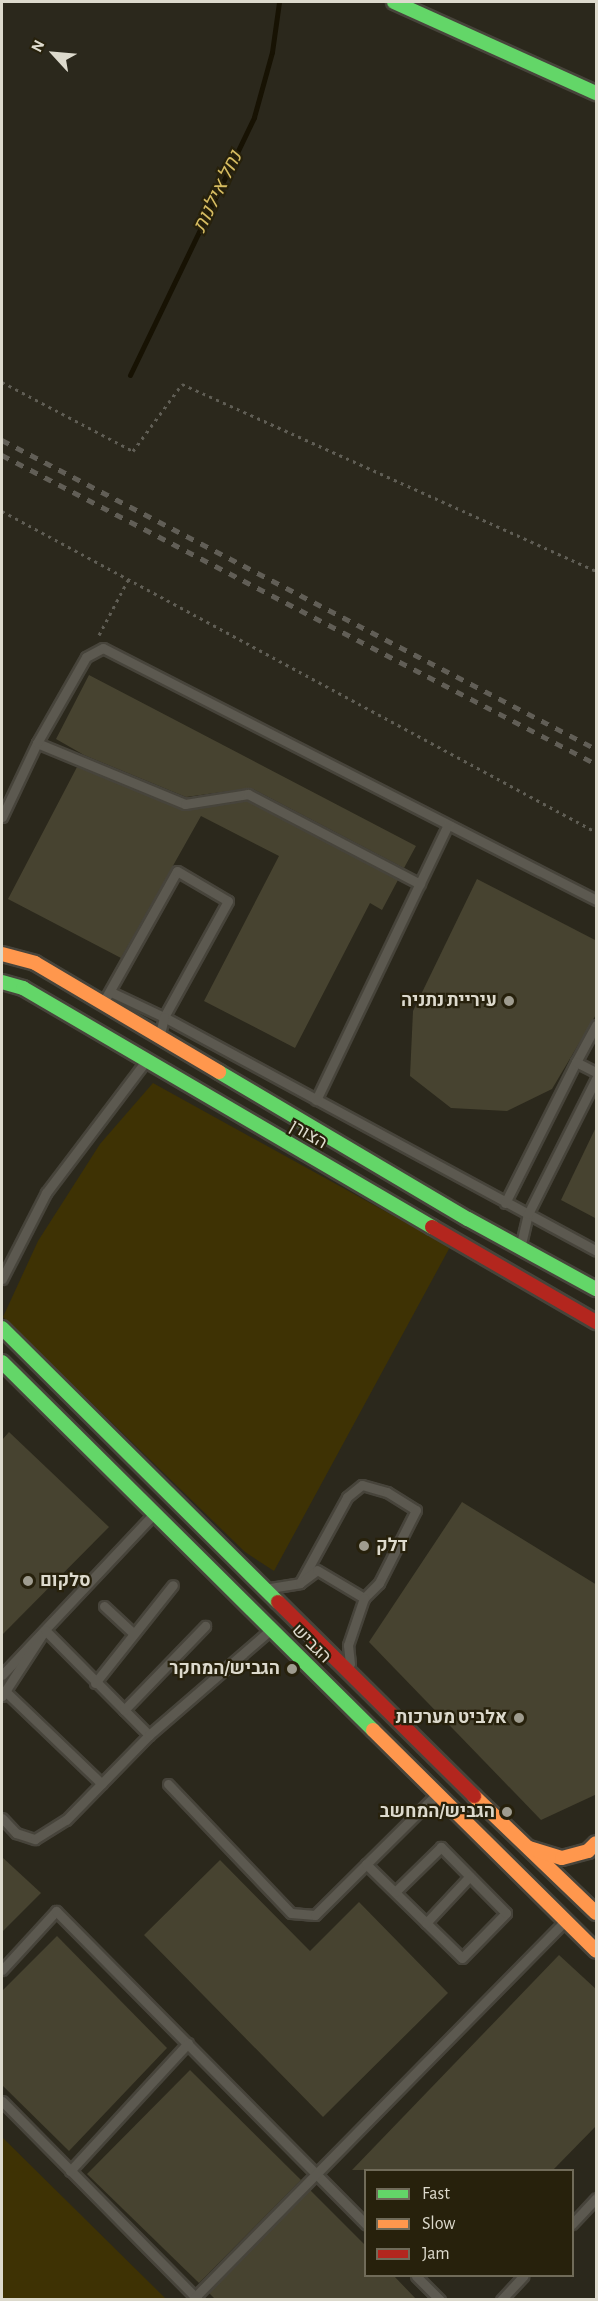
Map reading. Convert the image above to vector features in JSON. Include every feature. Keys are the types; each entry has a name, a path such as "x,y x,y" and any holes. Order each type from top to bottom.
{"street":[{"path":"394,2 597,93"},
{"name":"הצורן","path":"2,954 35,963 106,998 153,1049 597,1322"},
{"name":"הצורן","path":"2,982 23,988 153,1049 597,1289"},
{"name":"הגביש","path":"2,1328 572,1893 594,1906"},
{"name":"הגביש","path":"2,1362 564,1921 597,1951"},
{"path":"524,1845 562,1858 588,1851 597,1844"},
{"path":"564,1921 572,1893 597,1854"},
{"path":"564,1921 594,1906"}],"lane":[{"path":"2,817 4,803 86,657 103,648 597,900"},
{"path":"37,743 185,804 248,794 420,884"},
{"path":"316,1100 447,825"},
{"path":"2,1279 46,1193 153,1049 164,1017 228,901 177,871 106,998 164,1017 597,1251"},
{"path":"505,1203 597,1025"},
{"path":"576,1062 597,1072"},
{"path":"520,1247 528,1214 597,1079"},
{"path":"300,1583 347,1497 362,1485 387,1492 416,1510 379,1583 364,1598 348,1645 351,1672"},
{"path":"2,1675 154,1514"},
{"path":"266,1588 300,1583 317,1570 364,1598"},
{"path":"95,1683 173,1585"},
{"path":"104,1606 133,1633"},
{"path":"124,1710 205,1626"},
{"path":"45,1630 149,1735"},
{"path":"45,1630 3,1693 102,1784"},
{"path":"2,1818 16,1833 34,1839 66,1820 149,1735 271,1630"},
{"path":"168,1784 291,1913 315,1915 456,1778"},
{"path":"366,1864 462,1958 506,1913 441,1847 395,1892"},
{"path":"426,1923 470,1876"},
{"path":"2,1970 56,1911 364,2222"},
{"path":"2,2101 197,2298 315,2172 564,1921"},
{"path":"70,2171 188,2043"},
{"path":"574,2223 597,2198"},
{"path":"417,2277 440,2300"},
{"path":"501,2300 523,2277"}],"path":[{"path":"2,382 133,451 182,384 597,571"},
{"path":"2,511 597,832"},
{"path":"86,657 129,580"}],"shaded area":[{"path":"153,1083 450,1247 274,1571 245,1552 3,1317 38,1241 100,1144"},
{"path":"2,2137 162,2295 166,2299 2,2299"}],"building":[{"path":"89,675 416,846 404,868 251,788 186,797 84,755 56,739"},
{"path":"77,767 183,810 247,801 398,880 382,910 370,903 295,1048 204,1001 279,856 201,816 121,958 8,899"},
{"path":"477,879 597,941 597,1013 552,1089 507,1111 451,1108 410,1076 413,1011"},
{"path":"597,1125 597,1219 561,1200"},
{"name":"סלקום","path":"9,1432 109,1527 2,1635 2,1440"},
{"name":"אלביט מערכות","path":"462,1502 597,1585 597,1794 541,1820 369,1642"},
{"path":"2,1857 41,1893 2,1932"},
{"path":"220,1860 310,1951 359,1902 448,1993 323,2117 144,1935"},
{"path":"57,1936 167,2048 69,2151 2,2085 2,1991"},
{"path":"559,1955 597,1990 597,2125 554,2169 352,2170"},
{"path":"190,2070 301,2180 199,2283 87,2174"},
{"path":"310,2190 364,2244 364,2277 395,2277 417,2300 216,2300 209,2293"}],"waterway":[{"name":"נחל אילנות","path":"130,375 254,117 272,52 279,2"}],"railway":[{"path":"2,440 596,749"},
{"path":"2,455 596,764"}],"traffic: fast":[{"path":"394,2 596,93"},
{"path":"2,982 23,988 432,1227"},
{"path":"219,1072 468,1219 596,1289"},
{"path":"2,1328 278,1602"},
{"path":"2,1362 373,1730"}],"traffic: slow":[{"path":"2,954 35,963 219,1072"},
{"path":"373,1730 596,1951"},
{"path":"474,1796 596,1913"},
{"path":"529,1848 562,1858 588,1851 596,1843"}],"traffic: jam":[{"path":"432,1227 596,1322"},
{"path":"278,1602 474,1796"}],"place":[{"name":"עיריית נתניה","path":"509,1001"},
{"name":"דלק","path":"364,1546"},
{"name":"סלקום","path":"28,1581"},
{"name":"הגביש/המחקר","path":"292,1669"},
{"name":"אלביט מערכות","path":"519,1718"},
{"name":"הגביש/המחשב","path":"507,1812"}]}
